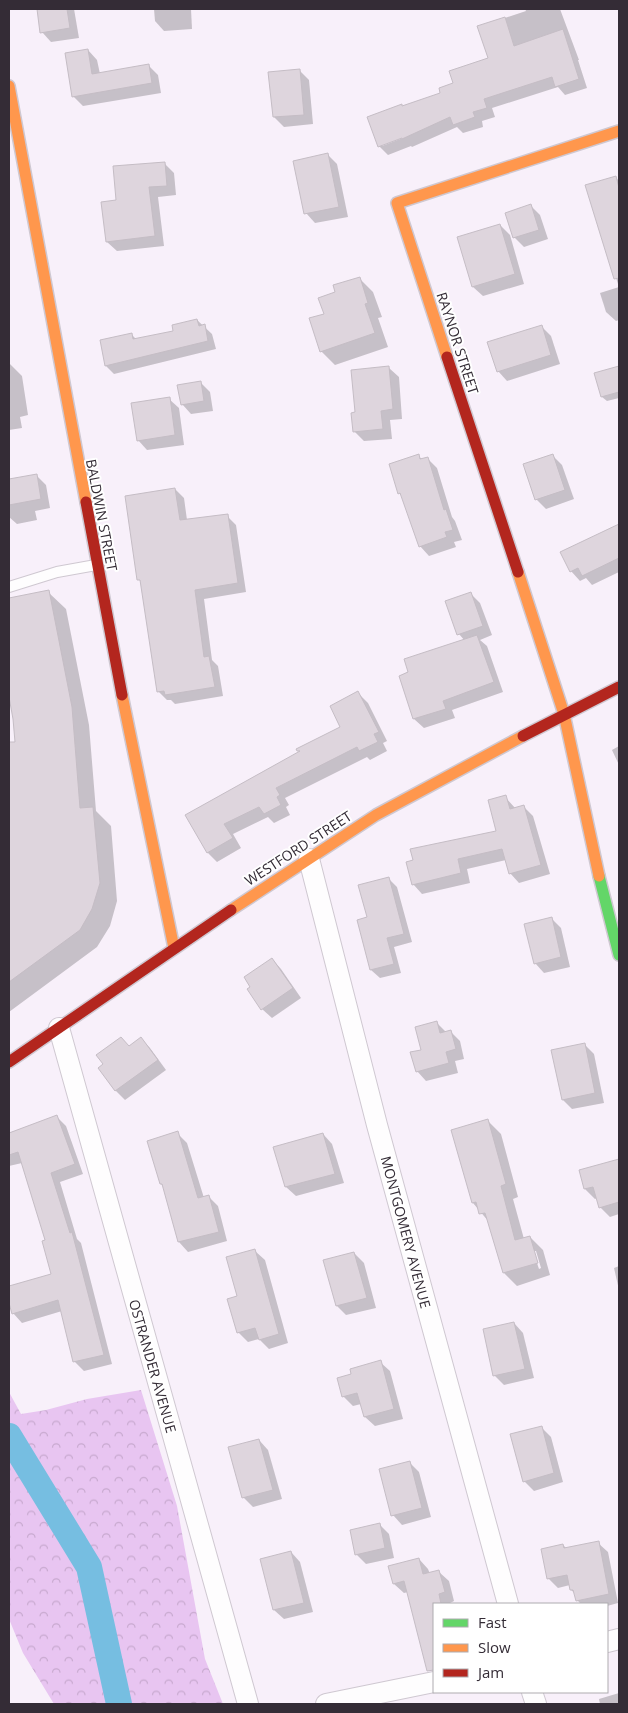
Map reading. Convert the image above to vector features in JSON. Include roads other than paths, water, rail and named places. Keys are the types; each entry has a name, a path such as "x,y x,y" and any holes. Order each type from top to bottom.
{"street":[{"name":"BALDWIN STREET","path":"9,86 96,565 174,948"},
{"name":"RAYNOR STREET","path":"564,714 397,203 619,131"},
{"name":"WESTFORD STREET","path":"9,1062 174,948 376,815 619,686"},
{"path":"564,714 596,865 619,955"},
{"name":"MONTGOMERY AVENUE","path":"309,859 379,1134 508,1603"},
{"name":"OSTRANDER AVENUE","path":"59,1028 248,1704"},
{"path":"326,1704 433,1682"}],"lane":[{"path":"9,587 57,572 96,565"}],"waterway":[{"path":"9,1436 89,1567 119,1704"}]}
